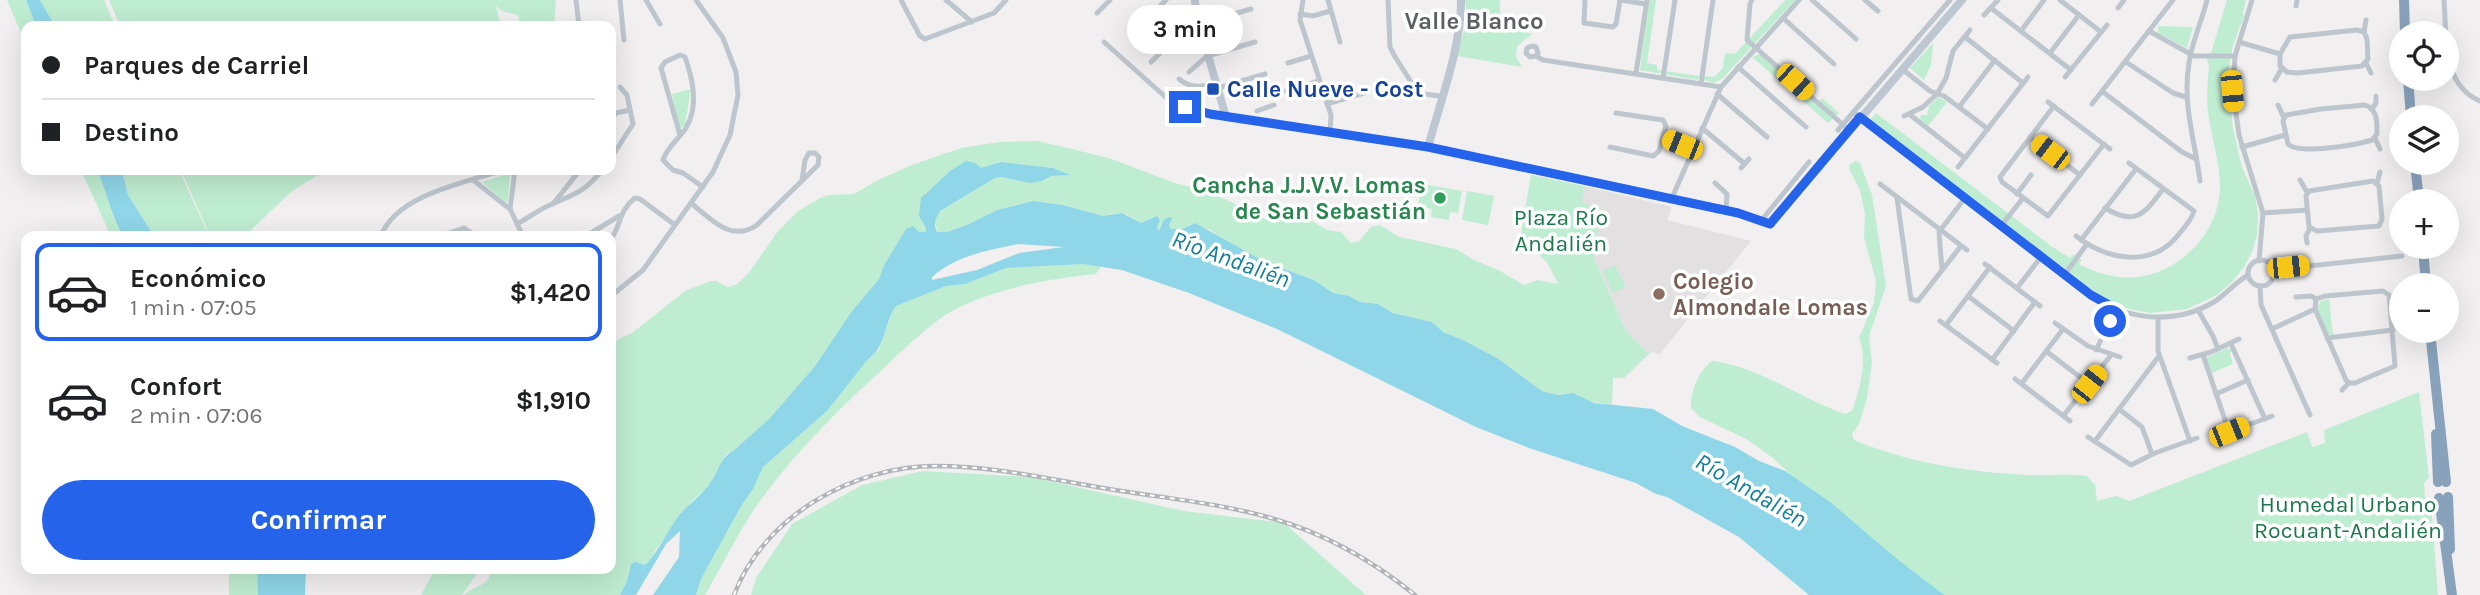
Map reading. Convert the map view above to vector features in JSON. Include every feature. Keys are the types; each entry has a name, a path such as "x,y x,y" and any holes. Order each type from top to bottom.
{"highway":[{"path":"2404,0 2405,21"},
{"path":"2431,343 2437,416 2436,444 2442,482"},
{"path":"2444,497 2444,539 2452,595"}],"street":[{"path":"576,0 578,21"},
{"path":"620,0 624,40"},
{"path":"646,0 660,24"},
{"path":"616,292 639,275 703,187 718,164 734,120 738,83 728,47 696,0"},
{"path":"901,0 923,39 999,10 1004,1"},
{"path":"946,0 972,22"},
{"path":"1097,13 1110,0"},
{"path":"1132,34 1166,0"},
{"path":"1195,0 1198,21 1226,117"},
{"path":"1303,0 1300,14 1332,120 1329,133"},
{"path":"1328,0 1340,42"},
{"path":"1388,0 1390,47 1394,55 1416,90 1423,94 1441,96"},
{"path":"1428,147 1461,18 1461,0"},
{"path":"1585,0 1584,23 1612,27 1616,25 1620,0 1646,2 1636,73"},
{"path":"1663,78 1675,0"},
{"path":"1701,84 1713,0"},
{"path":"1752,0 1746,35 1749,42 1843,128"},
{"path":"1671,200 1721,87 1799,0"},
{"path":"1812,0 1856,39"},
{"path":"1865,0 1878,11"},
{"path":"1857,115 1950,0"},
{"path":"1104,41 1170,101 1210,114 1428,147 1726,211 1770,224 1843,128 1962,0"},
{"path":"1984,15 1998,0"},
{"path":"2021,31 2045,0"},
{"path":"2060,0 2101,32"},
{"path":"2092,104 2173,0"},
{"path":"2200,181 2186,97 2190,54 2207,0"},
{"path":"2252,0 2235,56 2232,91 2242,147 2263,213 2259,261"},
{"path":"2444,0 2452,72 2465,92 2480,101"},
{"path":"1991,8 2071,70"},
{"path":"1152,62 1198,21 1251,9"},
{"path":"1300,14 1312,16 1330,11"},
{"path":"2050,53 2079,15"},
{"path":"1783,18 1834,64"},
{"path":"2366,20 2366,63 2371,73"},
{"path":"2065,77 2106,25"},
{"path":"1965,158 1906,115 1923,107 1937,94 1947,78 1953,51 1970,30"},
{"path":"2364,32 2357,30 2292,36 2285,42 2279,61 2287,72 2359,67 2366,63"},
{"path":"2149,31 2190,54 2203,57 2235,56"},
{"path":"1965,37 2023,83"},
{"path":"2239,41 2280,54"},
{"path":"1189,72 1208,56 1255,42"},
{"path":"680,135 661,68 665,62 680,55 685,59 694,92 688,123 680,135 664,156 664,162 703,187"},
{"path":"1288,63 1311,56"},
{"path":"1536,56 1541,59 1721,87"},
{"path":"1959,107 1995,60"},
{"path":"2126,62 2172,93 2186,97"},
{"path":"1738,66 1806,127"},
{"path":"1901,68 1930,91 1959,107 1988,129"},
{"path":"2275,80 2282,68"},
{"path":"1179,79 1197,88 1265,74"},
{"path":"1958,167 2028,76"},
{"path":"1286,91 1320,81"},
{"path":"616,151 632,128 626,92 620,87"},
{"path":"1327,104 1367,92"},
{"path":"2103,92 2182,152 2196,159"},
{"path":"1717,94 1767,137"},
{"path":"2372,109 2376,96"},
{"path":"1210,114 1221,99"},
{"path":"2104,144 2049,215 2020,196 2000,178 2051,104 2104,144 2110,149"},
{"path":"1257,111 1271,106 1274,124"},
{"path":"2278,106 2284,118 2285,135 2291,150 2365,142 2375,138 2378,132 2376,116 2372,109 2365,106 2333,107 2290,114 2284,118"},
{"path":"616,113 630,110"},
{"path":"1610,147 1651,156 1658,152 1664,137 1664,121 1616,113"},
{"path":"1857,115 2099,301 2116,309 2140,316 2174,316 2198,310 2220,298 2248,275 2252,264 2259,261 2269,263 2273,270 2271,281 2260,286 2252,283 2248,275"},
{"path":"1702,128 1745,164"},
{"path":"2242,147 2285,135"},
{"path":"1664,137 1692,149"},
{"path":"2030,137 2080,175"},
{"path":"2375,138 2380,149"},
{"path":"691,203 725,230 745,232 757,225 802,180 819,163 819,157 815,153 811,152 806,157 802,180"},
{"path":"1760,220 1809,162"},
{"path":"2129,163 2194,212 2180,233 2166,247 2147,255 2127,258 2106,254 2079,238 2136,169"},
{"path":"2310,228 2320,230 2379,226 2382,217 2377,183 2381,172"},
{"path":"384,231 388,222 403,208 431,194 488,175"},
{"path":"510,209 514,175"},
{"path":"553,204 576,175"},
{"path":"517,225 586,188 597,175"},
{"path":"2001,226 2031,175"},
{"path":"472,180 510,209 520,231"},
{"path":"2300,180 2307,192 2310,228 2306,236 2307,243"},
{"path":"1716,183 1727,194 1726,211"},
{"path":"2307,192 2331,186 2377,183"},
{"path":"1880,184 1964,248 1942,270 1918,302 1910,298 1897,198"},
{"path":"2105,208 2121,216 2136,216 2148,209 2163,189"},
{"path":"594,231 619,216 632,200 637,198 675,225"},
{"path":"1942,270 1938,236 1965,198"},
{"path":"2263,213 2307,210"},
{"path":"616,231 619,216"},
{"path":"2065,274 2087,244"},
{"path":"2017,288 2041,257"},
{"path":"2273,270 2389,257"},
{"path":"1987,265 2017,288 2038,304 2014,331 1994,362 1943,323 1968,296 1987,265"},
{"path":"2260,286 2260,301 2310,415"},
{"path":"2296,297 2311,296 2316,299 2385,291 2389,296"},
{"path":"1968,296 2014,331"},
{"path":"2316,299 2315,309 2349,383"},
{"path":"2096,350 2116,309"},
{"path":"2272,330 2315,309"},
{"path":"2198,310 2218,349"},
{"path":"2158,318 2159,356 2190,441"},
{"path":"2055,323 2096,350 2120,357"},
{"path":"2021,383 2063,329"},
{"path":"2327,338 2389,330"},
{"path":"2190,358 2239,339"},
{"path":"2342,390 2349,383 2394,367 2394,343"},
{"path":"2231,344 2264,419"},
{"path":"2046,351 2089,384"},
{"path":"2064,415 2111,355"},
{"path":"2203,355 2229,432"},
{"path":"2095,440 2159,356"},
{"path":"2015,379 2070,421"},
{"path":"2216,394 2248,380"},
{"path":"2119,409 2142,427 2152,454"},
{"path":"2221,435 2272,416"},
{"path":"2088,437 2129,465 2197,438"}],"shaded area":[{"name":"Colegio Almondale Lomas","path":"1584,186 1672,207 1667,220 1751,241 1659,355 1653,352 1649,354 1626,331 1594,258 1600,207 1581,203"}],"green space":[{"path":"7,0 26,0 34,21 21,21 21,33"},
{"path":"40,0 104,0 113,21 52,21"},
{"path":"109,0 556,0 554,21 518,21 518,15 502,11 496,6 500,21 118,21"},
{"path":"1465,0 1500,0 1503,22 1532,34 1517,46 1516,57 1522,67 1457,56 1467,19"},
{"path":"1649,0 1656,0 1647,63 1657,65 1657,70 1699,76 1698,80 1640,70"},
{"path":"1785,0 1795,0 1723,78 1714,83 1704,80 1704,76 1714,77 1723,68 1725,53 1735,54"},
{"path":"2227,0 2246,0 2227,77 2233,128 2242,167 2255,196 2257,236 2244,267 2231,283 2217,295 2187,309 2150,313 2107,301 1870,120 1876,113 2051,246 2070,258 2074,254 2082,260 2079,264 2112,276 2134,277 2156,273 2178,261 2197,245 2216,212 2220,177 2208,112 2207,63"},
{"path":"2158,26 2193,27 2187,48 2158,33"},
{"path":"1933,43 1931,65 1924,80 1910,68"},
{"path":"1760,54 1819,104 1822,98 1839,113 1828,123 1752,57"},
{"path":"691,89 685,125 681,128 678,126 672,94"},
{"path":"1938,97 1947,102 1928,126 1920,119 1921,115 1927,115 1929,106"},
{"name":"Plaza Río Andalién","path":"1038,141 1109,158 1175,183 1204,190 1245,208 1256,217 1278,221 1295,215 1305,217 1327,230 1341,232 1351,243 1359,241 1371,227 1380,225 1399,237 1456,249 1524,285 1538,280 1558,284 1547,262 1520,239 1531,175 1584,186 1582,203 1600,207 1594,258 1626,331 1649,354 1624,378 1613,378 1612,405 1587,401 1573,393 1558,395 1542,391 1497,358 1443,332 1432,322 1393,313 1378,304 1360,302 1349,296 1333,293 1314,280 1265,262 1210,230 1191,224 1182,229 1171,229 1171,220 1159,231 1157,229 1160,220 1157,216 1141,223 1126,214 1103,216 1063,205 1033,201 997,210 947,232 937,232 935,218 940,211 995,178 1022,182 1069,175 1053,168 1001,162 987,168 950,171 925,194 921,220 926,232 906,229 884,265 879,279 852,311 815,366 769,419 726,454 708,487 692,501 655,551 650,562 645,565 638,563 629,569 620,595 464,595 485,582 490,574 616,574 616,341 632,333 685,291 711,281 728,287 737,284 748,274 778,231 798,211 820,198 854,194 912,165 961,148 999,142"},
{"name":"Humedal Urbano Rocuant-Andalién","path":"1856,161 1860,163 1872,195 1886,286 1869,336 1872,362 1867,398 1859,424 1852,434 1854,440 1896,455 1962,469 2028,475 2087,476 2095,485 2097,501 2116,496 2129,501 2307,432 2312,447 2325,443 2324,430 2419,392 2429,478 2424,483 2425,498 2431,503 2438,595 1914,595 1800,497 1792,476 1773,458 1748,440 1700,417 1691,408 1696,382 1713,361 1731,364 1764,376 1828,408 1845,414 1852,411 1863,365 1859,338 1874,303 1876,281 1864,237 1865,214 1860,190 1849,169 1850,164"},
{"path":"83,175 99,175 120,231 109,231"},
{"path":"123,175 181,175 207,231 151,231 128,195"},
{"path":"183,175 318,175 292,191 250,231 208,231"},
{"path":"510,175 508,201 505,202 482,182"},
{"name":"Cancha J.J.V.V. Lomas de San Sebastián","path":"1422,184 1462,191 1458,213 1450,212 1449,220 1431,217 1432,209 1418,206"},
{"path":"1467,191 1494,196 1488,225 1462,220"},
{"path":"1102,265 1096,274 1041,282 986,296 952,311 918,336 837,412 790,462 754,509 705,595 696,595 701,579 763,467 827,411 879,349 896,306 946,286 965,284 1006,268"},
{"path":"1615,265 1626,287 1613,293 1603,271"},
{"path":"2329,299 2333,335 2327,332 2317,308 2321,301"},
{"path":"2227,348 2232,351 2230,354 2233,364 2212,373 2206,358"},
{"path":"923,471 1031,477 1184,511 1284,523 1366,595 751,595 756,578 792,524 862,485"},
{"path":"229,574 257,574 258,595 229,595"},
{"path":"432,574 477,574 462,595 421,595"}],"water":[{"path":"26,0 40,0 52,21 34,21"},
{"name":"Río Andalién","path":"966,161 981,168 1001,162 1053,168 1070,175 1051,176 1029,183 995,178 940,211 935,227 937,232 947,232 997,210 1033,201 1063,205 1103,216 1122,213 1141,223 1157,216 1160,220 1157,228 1159,231 1164,220 1169,217 1172,218 1169,226 1171,229 1182,229 1195,223 1265,262 1314,280 1333,293 1349,296 1360,302 1378,304 1393,313 1432,322 1443,332 1497,358 1542,391 1558,395 1573,393 1594,403 1653,409 1682,426 1785,471 1830,502 1944,595 1809,595 1739,537 1667,497 1636,483 1529,448 1476,427 1277,329 1189,293 1122,270 1083,264 1006,268 965,284 946,286 896,306 875,353 827,411 763,467 701,579 696,595 653,595 679,557 680,531 666,544 636,595 620,595 631,564 635,562 645,565 648,562 679,516 708,486 725,457 769,419 815,366 852,311 879,279 884,265 906,229 913,226 919,232 926,232 919,216 921,198 950,171","holes":["1018,244 1064,247 1019,253 977,270 932,280 932,277 951,264 984,252"]},
{"path":"99,175 123,175 128,195 151,231 120,231"},
{"path":"257,574 306,574 305,595 258,595"}],"railway":[{"path":"734,595 748,567 767,542 789,519 815,501 874,475 905,468 936,466 1023,474 1211,505 1271,518 1347,549 1415,595"}],"place":[{"name":"Calle Nueve - Cost","path":"1213,89"},
{"name":"Cancha J.J.V.V. Lomas de San Sebastián","path":"1440,198"},
{"name":"Colegio Almondale Lomas","path":"1659,294"}],"district":[{"name":"Valle Blanco","path":"1474,21"}],"route":[{"path":"1185,107 1210,114 1428,147 1509,163 1738,213 1770,224 1860,117 2091,295 2116,309 2110,321"}]}
